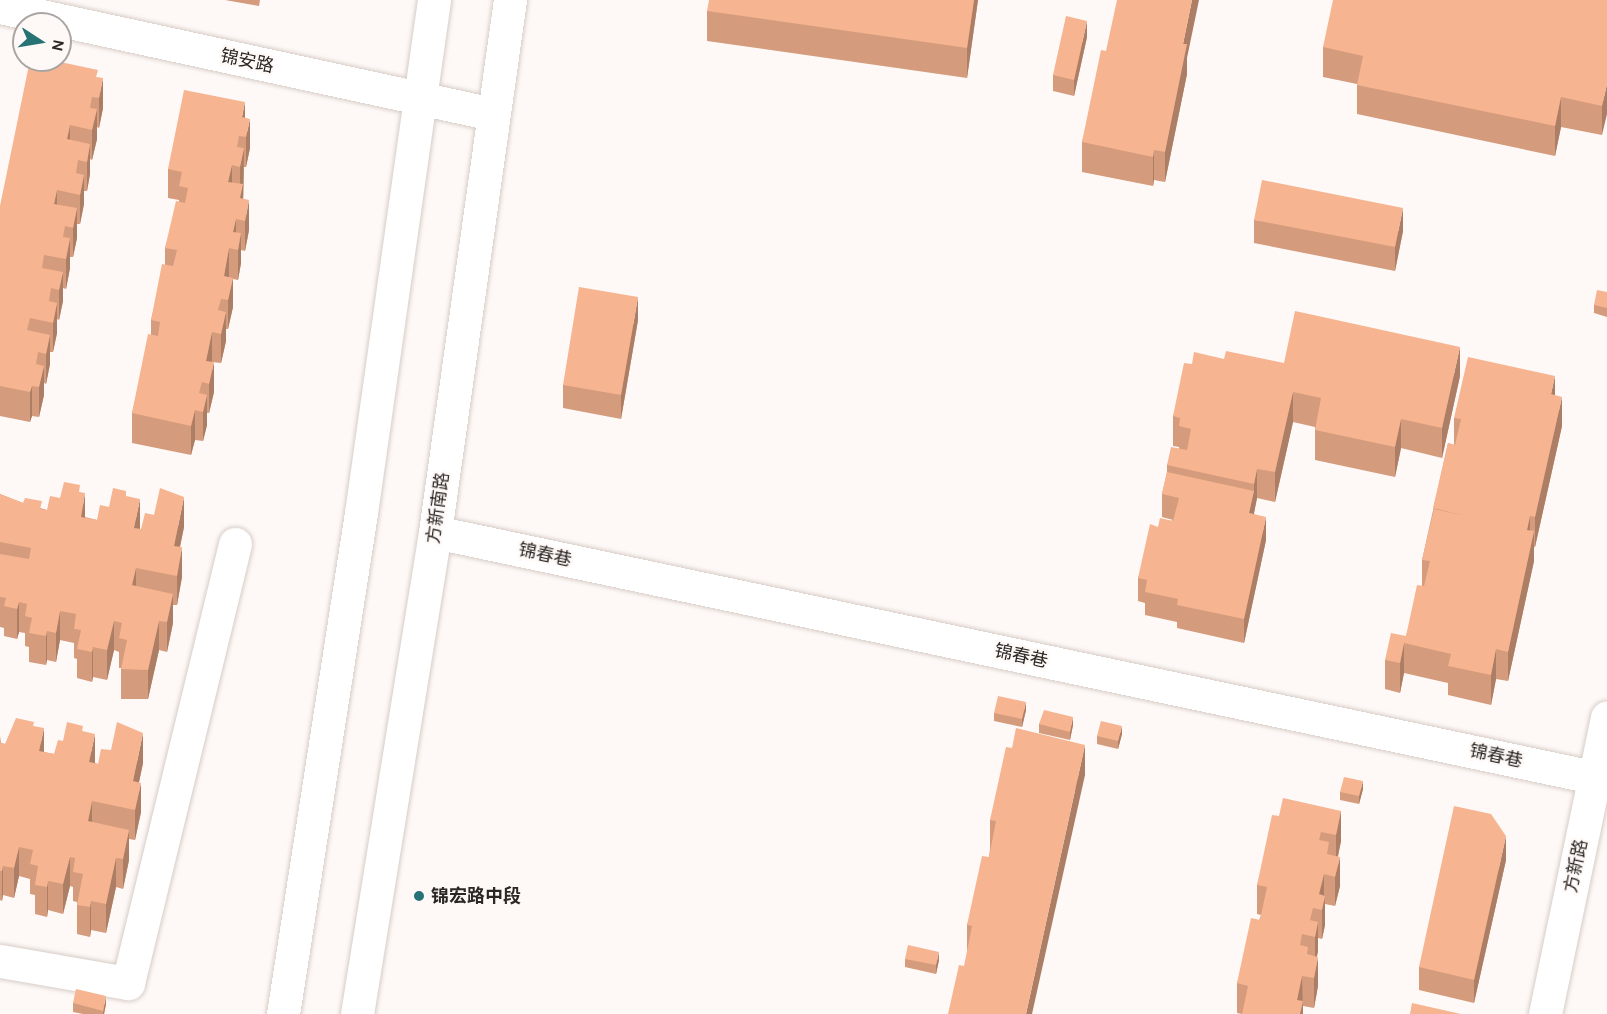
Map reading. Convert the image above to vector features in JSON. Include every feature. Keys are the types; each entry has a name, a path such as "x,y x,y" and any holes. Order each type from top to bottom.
{"street":[{"path":"283,1014 361,513 434,0"},
{"name":"方新南路","path":"357,1014 435,532 510,0"},
{"name":"锦安路","path":"0,7 494,114"},
{"name":"锦春巷","path":"435,532 1601,778"},
{"path":"0,961 128,983 235,544"},
{"name":"方新路","path":"1545,1014 1601,778 1607,717"}],"building":[{"path":"709,0 974,0 967,48 707,11"},
{"path":"1117,0 1192,0 1183,44 1187,44 1165,152 1154,150 1153,157 1082,142 1101,50 1106,51"},
{"path":"1333,0 1607,0 1607,84 1602,106 1561,97 1555,126 1357,85 1363,56 1323,47"},
{"path":"1066,16 1087,21 1074,80 1053,75"},
{"path":"72,64 98,70 96,77 103,78 99,98 92,97 90,108 97,109 92,130 70,125 67,139 90,144 87,162 78,160 76,173 84,175 80,195 57,190 54,204 77,208 73,228 65,226 63,237 70,238 66,259 44,255 42,268 63,272 59,290 51,288 49,301 57,303 53,323 30,318 27,330 50,335 46,354 38,352 36,364 44,366 39,387 32,386 30,392 0,386 0,206 28,72 72,72"},
{"path":"184,90 245,102 242,117 250,119 246,137 239,136 237,147 244,148 240,167 232,165 228,182 243,184 240,198 249,200 245,221 236,219 233,232 241,233 238,250 229,248 224,276 233,278 228,300 221,299 218,310 226,312 221,334 212,332 206,361 214,362 209,384 202,382 199,393 207,395 203,412 195,410 191,426 132,413 148,334 158,336 160,322 151,320 162,264 173,266 177,250 165,248 176,201 185,203 188,188 179,186 182,172 168,169"},
{"path":"1262,180 1403,208 1395,247 1254,220"},
{"path":"579,287 638,297 621,395 563,385"},
{"path":"1597,290 1607,292 1607,308 1594,305"},
{"path":"1295,311 1460,347 1442,428 1401,419 1395,447 1315,430 1321,398 1293,392 1275,472 1257,469 1254,484 1167,465 1171,447 1187,450 1191,429 1179,426 1180,418 1173,416 1184,363 1192,364 1194,352 1224,359 1226,351 1284,363"},
{"path":"1468,357 1555,376 1551,394 1562,397 1535,517 1530,516 1527,530 1534,531 1508,652 1496,649 1491,675 1448,666 1451,654 1404,643 1400,663 1385,660 1391,633 1406,636 1417,585 1424,586 1430,561 1422,560 1434,509 1466,516 1433,508 1448,443 1455,445 1461,419 1454,418"},
{"path":"1167,472 1254,491 1249,513 1266,517 1244,619 1177,605 1178,599 1145,592 1147,580 1138,578 1150,524 1158,527 1160,518 1173,521 1179,498 1162,494"},
{"path":"64,482 80,485 79,492 85,493 81,517 97,520 100,505 109,507 113,488 126,491 126,496 140,499 134,528 141,529 145,513 154,515 160,488 184,497 174,546 182,547 177,576 136,568 132,585 173,594 167,622 159,621 148,670 121,669 127,640 119,638 122,623 114,621 107,650 93,647 92,652 77,649 81,630 74,629 76,614 60,611 56,633 47,631 46,636 29,633 32,618 25,616 27,604 19,602 17,609 4,606 6,598 0,597 0,554 29,559 31,548 0,542 0,494 23,503 25,498 42,501 40,509 47,510 50,496 60,498"},
{"path":"998,696 1026,702 1022,719 994,713"},
{"path":"1044,710 1073,717 1070,732 1039,724"},
{"path":"16,718 34,722 33,726 44,728 39,751 54,754 58,740 63,741 67,722 83,726 82,731 95,734 89,762 98,764 101,749 111,750 117,722 143,733 133,781 141,783 135,810 92,801 88,821 129,830 123,859 116,858 106,904 91,901 90,907 77,905 83,874 73,872 75,858 70,857 63,884 48,881 47,887 35,885 38,866 30,864 33,850 19,847 14,868 3,866 0,871 0,743 5,744"},
{"path":"1101,721 1122,726 1118,741 1097,736"},
{"path":"1016,728 1085,745 1026,1014 948,1014 959,965 964,966 972,926 967,925 982,856 989,857 996,821 990,820 1006,747 1012,748"},
{"path":"1344,777 1363,781 1359,796 1340,792"},
{"path":"1283,798 1341,811 1336,835 1321,832 1319,840 1329,842 1327,854 1340,857 1335,877 1324,874 1319,894 1325,896 1322,910 1313,908 1310,920 1318,922 1315,937 1302,934 1300,945 1308,947 1307,954 1318,957 1314,978 1302,976 1297,1000 1303,1001 1300,1014 1242,1014 1248,986 1237,983 1251,918 1260,920 1267,887 1257,885 1272,815 1279,816"},
{"path":"1454,806 1491,814 1506,836 1474,980 1419,967"},
{"path":"908,945 939,952 936,965 905,959"},
{"path":"76,989 106,996 103,1011 73,1003"},
{"path":"1412,1003 1461,1014 1410,1014"}],"place":[{"name":"锦宏路中段","path":"419,896"}]}
